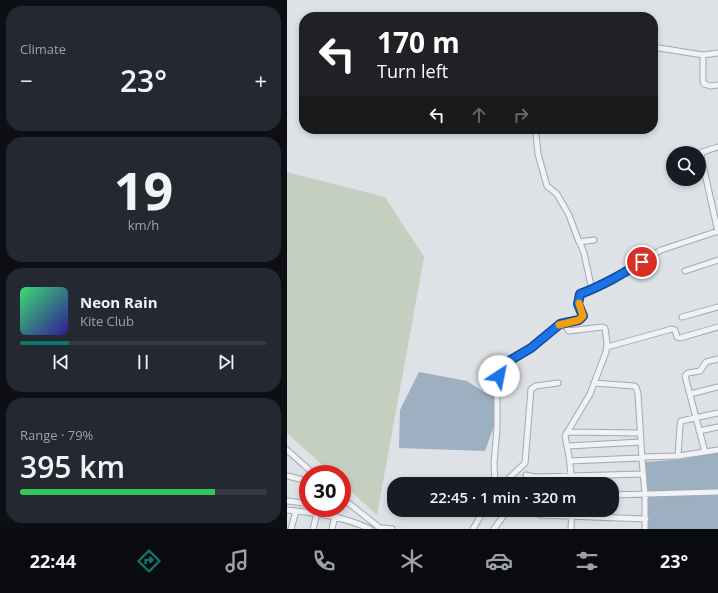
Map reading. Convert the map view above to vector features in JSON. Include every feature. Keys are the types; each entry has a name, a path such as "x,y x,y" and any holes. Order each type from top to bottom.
{"street":[{"path":"658,48 703,55 718,53"},
{"path":"703,55 704,84 711,86 718,85"},
{"path":"537,134 538,154 547,186 557,194 569,215 577,240 580,243 584,253 592,290"},
{"path":"495,477 494,463 497,433 497,386 499,376 506,364 531,348 562,323 579,320 583,316 578,304 580,294 592,290 623,274 661,250 718,232 701,156 702,152 718,147"},
{"path":"580,243 594,240"},
{"path":"685,271 718,260"},
{"path":"682,317 718,307"},
{"path":"562,323 569,331 601,327 605,328 607,347 585,403 567,432 565,439 568,446 572,476"},
{"path":"607,347 673,329 675,330 677,337 680,338 718,327"},
{"path":"705,452 686,374 688,372 700,371 706,362 718,359"},
{"path":"511,477 525,464 531,389 536,386 558,383"},
{"path":"594,383 636,387 638,393 645,495 645,529"},
{"path":"690,394 718,387"},
{"path":"678,456 680,423 684,420 718,413"},
{"path":"699,432 718,427"},
{"path":"567,432 640,433"},
{"path":"568,446 641,442"},
{"path":"287,450 304,465"},
{"path":"570,461 678,456 718,450"},
{"path":"526,476 643,474"},
{"path":"287,476 299,479"},
{"path":"619,495 718,492"},
{"path":"287,501 299,502"},
{"path":"351,505 380,529 392,529"},
{"path":"287,510 299,511"},
{"path":"291,529 296,511"},
{"path":"313,529 316,517"},
{"path":"332,529 335,517"},
{"path":"338,517 355,522 370,529"},
{"path":"473,529 480,517"},
{"path":"494,529 503,517"},
{"path":"571,529 572,517"},
{"path":"619,517 646,519"}],"green space":[{"path":"287,172 385,197 424,257 377,515 351,491 351,465 322,465 287,433"}],"water":[{"path":"419,372 467,381 487,394 496,387 494,426 485,451 399,448 400,410"},
{"path":"718,451 718,529 648,529 644,464 646,462 684,459"}],"slow traffic":[{"path":"559,325 562,323 579,320 583,316 578,304 579,303"}],"route":[{"path":"499,376 509,361 531,348 560,324 579,320 583,316 578,304 580,294 592,290 642,262"}]}
